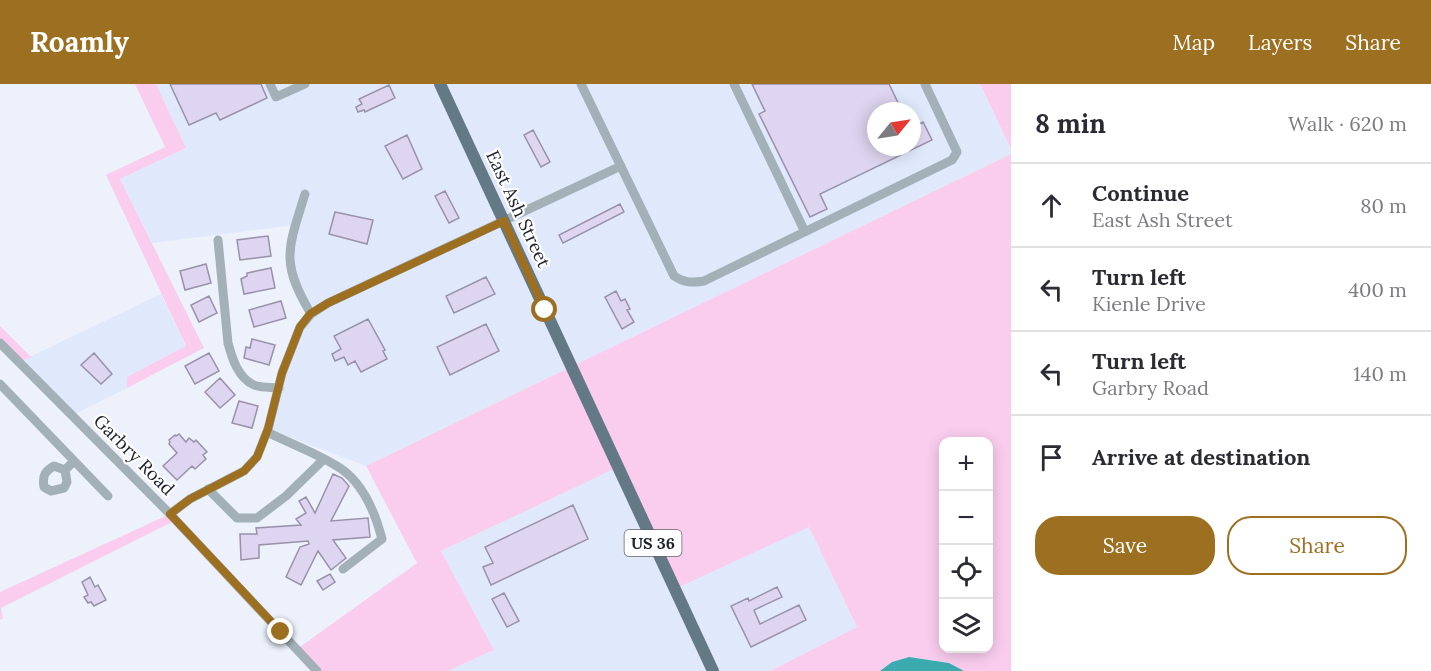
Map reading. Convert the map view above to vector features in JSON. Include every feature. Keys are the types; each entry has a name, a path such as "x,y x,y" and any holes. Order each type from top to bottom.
{"main road":[{"name":"East Ash Street","path":"440,84 713,671"}],"street":[{"path":"270,84 276,97 305,84"},
{"path":"581,84 675,276 690,283 705,281 955,157 957,152 925,84"},
{"path":"734,84 805,232"},
{"path":"170,514 190,499 244,471 257,457 267,432 282,373 300,327 310,314 328,303 621,166"},
{"path":"305,194 292,234 289,254 291,275 310,314"},
{"path":"218,240 228,343 232,358 239,371 254,385 279,388"},
{"name":"Garbry Road","path":"0,343 170,514 317,671"},
{"path":"0,384 108,496"},
{"path":"267,432 337,465 360,488 378,521 382,539 343,569"},
{"path":"208,489 237,518 257,518 286,496 324,459"},
{"path":"65,470 74,461"}],"shaded area":[{"path":"135,84 156,84 186,148 120,179 204,348 127,388 127,377 186,346 106,175 165,147"},
{"path":"156,84 980,84 1011,149 1011,154 366,466 268,429 279,388 310,314 291,275 295,225 152,243 120,179 186,148"},
{"path":"980,84 1011,84 1011,149"},
{"path":"1011,154 1011,671 964,671 949,663 909,657 892,662 880,671 770,671 857,627 809,527 675,589 618,467 441,551 494,650 448,671 317,671 297,649 417,563 366,466"},
{"path":"161,294 186,347 127,377 127,388 71,416 19,362"},
{"path":"0,326 31,357 19,362 0,343"},
{"path":"618,466 809,527 857,627 770,671 448,671 494,650 441,551"},
{"path":"170,514 176,520 1,608 3,618 0,620 0,592"}],"water":[{"path":"909,657 949,663 964,671 880,671 892,662"}],"building":[{"path":"170,84 261,84 267,98 220,120 216,113 189,125"},
{"path":"752,84 889,84 898,102 867,102 867,156 899,156 820,194 827,209 810,217 759,114 765,111"},
{"path":"389,85 395,98 365,112 364,110 358,112 356,107 362,104 359,99"},
{"path":"923,122 932,140 921,145 921,123"},
{"path":"533,130 550,162 541,167 524,135"},
{"path":"407,135 422,169 403,179 385,146"},
{"path":"445,191 459,218 449,223 435,196"},
{"path":"620,204 624,212 563,243 559,235"},
{"path":"335,212 373,220 367,244 329,234"},
{"path":"268,236 271,256 240,260 237,240"},
{"path":"206,264 211,283 185,290 180,271"},
{"path":"271,268 275,288 244,294 241,279 247,276 247,273"},
{"path":"486,277 495,294 454,313 446,296"},
{"path":"616,291 621,301 625,299 630,309 627,310 634,322 622,329 605,297"},
{"path":"209,296 217,313 199,322 191,305"},
{"path":"281,301 286,318 254,327 249,310"},
{"path":"368,319 385,350 383,351 387,359 361,372 355,361 348,365 344,357 335,361 332,354 341,349 334,336"},
{"path":"486,324 499,351 450,375 437,347"},
{"path":"252,339 275,345 269,365 244,358 246,347 250,348"},
{"path":"94,353 112,374 101,384 81,365"},
{"path":"209,353 219,371 195,384 185,366"},
{"path":"220,378 235,395 220,408 205,392"},
{"path":"239,401 258,406 252,428 232,423"},
{"path":"179,434 186,442 189,438 194,442 196,440 207,452 203,455 206,459 195,469 192,466 177,480 163,466 177,453 169,444 169,440"},
{"path":"333,474 342,478 349,486 331,521 368,518 370,537 333,540 346,558 331,570 318,551 301,585 286,577 300,547 309,544 308,541 259,545 259,558 241,560 240,534 257,534 256,528 301,525 296,519 306,513 299,501 306,497 315,513"},
{"path":"573,505 588,539 491,585 483,567 493,563 485,547"},
{"path":"330,574 335,582 323,590 317,581"},
{"path":"90,577 95,587 98,585 106,600 94,606 84,597 88,595 82,582"},
{"path":"777,587 782,597 754,610 760,624 799,605 806,620 751,647 731,606 748,598 749,601"},
{"path":"504,593 519,621 507,627 492,599"}],"route":[{"path":"281,632 170,514 190,499 244,471 257,457 268,429 282,373 300,327 310,314 328,303 504,221 545,310"}]}
